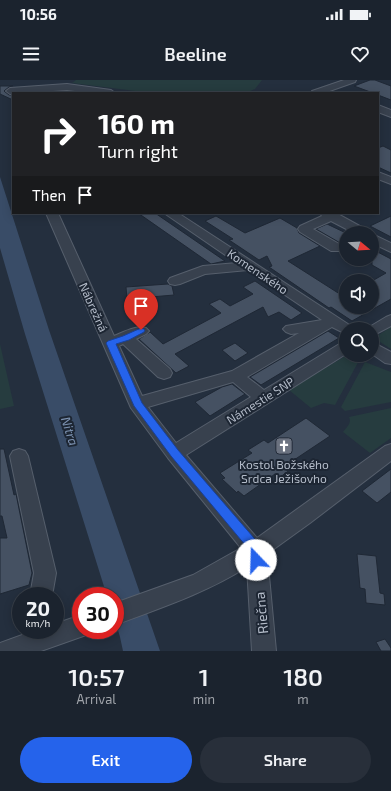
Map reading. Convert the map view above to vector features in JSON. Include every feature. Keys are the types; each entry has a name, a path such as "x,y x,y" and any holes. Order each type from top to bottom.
{"street":[{"path":"318,92 352,80"},
{"path":"12,92 10,91 67,87 104,92"},
{"path":"328,88 337,92"},
{"path":"78,92 85,89"},
{"path":"379,108 391,114"},
{"path":"379,175 391,181"},
{"name":"Nábrežná","path":"53,214 118,341 137,404 174,453 256,551"},
{"name":"Komenského","path":"172,214 251,266 330,322 339,326"},
{"path":"336,248 304,228 329,214 350,226"},
{"path":"379,242 391,248"},
{"path":"175,281 203,270 251,266"},
{"path":"379,327 391,320"},
{"path":"291,329 330,322"},
{"path":"137,404 224,378 236,376 330,322"},
{"path":"141,330 118,341 164,373"},
{"name":"Námestie SNP","path":"174,453 339,351"},
{"path":"379,351 391,359"},
{"path":"236,376 263,398"},
{"path":"124,611 180,591 256,551 391,450"},
{"path":"19,456 45,574 43,587"},
{"name":"Riečna","path":"256,551 264,651"},
{"path":"8,651 29,639"}],"green space":[{"path":"76,80 262,80 255,89 248,92 143,92 72,83"},
{"path":"391,327 391,349 379,341 379,335"},
{"path":"0,344 14,406 0,409"},
{"path":"339,360 339,362 358,362 335,405 324,403 311,408 289,390"},
{"path":"365,362 391,372 391,402 345,411 341,407"},
{"path":"391,408 391,438 370,453 343,432 349,423 349,417"}],"water":[{"name":"Nitra","path":"0,177 49,330 160,651 123,651 120,639 124,639 124,587 104,587 25,334 0,248"}],"building":[{"path":"370,80 375,80 391,86 391,100 379,95 379,92 370,92 354,86"},
{"path":"0,86 13,86 4,91 9,95 12,95 12,100 0,94"},
{"path":"383,146 391,150 391,173 379,167 379,148"},
{"path":"139,214 156,214 225,261 211,264"},
{"path":"216,216 245,233 280,218 297,228 299,233 320,246 288,261 339,294 339,312 331,307 329,308 269,267 272,266 267,256 259,260 229,240 233,239 205,221"},
{"path":"391,216 391,237 379,231 379,226 370,226"},
{"path":"327,224 339,230 339,242 316,229"},
{"path":"379,253 391,259 391,299 379,306 379,277 386,273 374,266 379,266"},
{"path":"255,281 302,313 291,320 279,312 268,317 263,307 175,354 189,366 176,373 139,339 150,332 163,344 221,313 209,304 220,299 230,306 253,294 243,287"},
{"path":"168,284 172,286 174,295 127,299 126,287"},
{"path":"342,314 364,314 352,321"},
{"path":"328,331 339,338 261,385 250,377"},
{"path":"235,343 248,353 235,361 222,350"},
{"path":"232,384 245,394 210,416 195,402 222,387"},
{"name":"Kostol Božského Srdca Ježišovho","path":"306,418 330,436 291,462 295,466 279,478 275,474 244,496 238,491 237,493 222,479 225,478 220,473 252,453 248,450 264,440 268,443"},
{"path":"0,449 4,449 14,495 16,494 32,573 29,585 23,587 12,587 12,590 0,594 0,538 7,538 2,516 0,516"},
{"path":"391,469 391,492 377,503 362,491"},
{"path":"357,554 376,556 380,593 384,594 385,605 366,603 365,589 360,588"},
{"path":"385,639 391,648 391,651 381,651 376,642"}],"place":[{"name":"Kostol Božského Srdca Ježišovho","path":"284,446"}],"route":[{"path":"141,330 126,338 111,343 137,404 174,453 250,542 256,551 256,560"}]}
